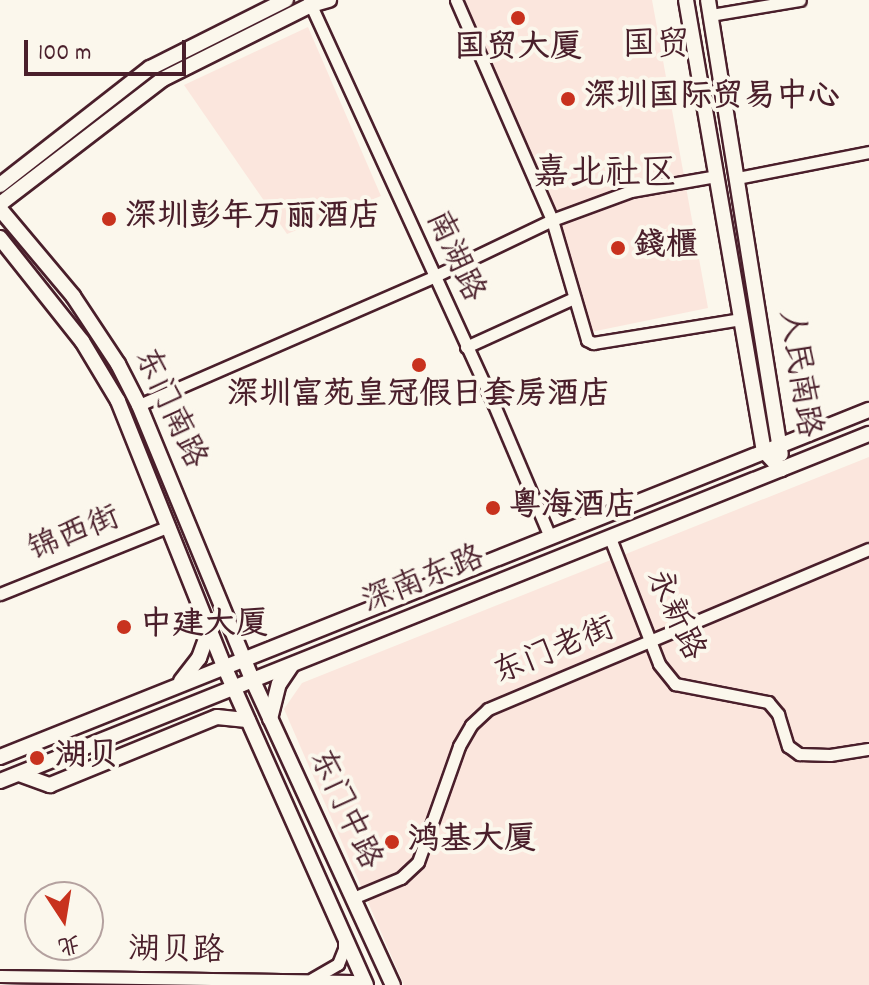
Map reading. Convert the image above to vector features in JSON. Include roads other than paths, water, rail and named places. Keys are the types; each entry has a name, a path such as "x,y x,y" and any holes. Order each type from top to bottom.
{"main road":[{"path":"0,185 150,68 286,0"},
{"path":"0,206 163,79 309,3 329,0"},
{"name":"人民南路","path":"686,0 764,451 781,469"},
{"name":"人民南路","path":"709,8 782,444 781,469"},
{"name":"东门南路","path":"0,206 98,330 139,405 243,658"},
{"name":"东门南路","path":"0,238 59,309 101,370 132,433 224,666"},
{"name":"深南东路","path":"0,757 869,410"},
{"name":"深南东路","path":"0,781 869,434"},
{"path":"228,622 247,641 260,645 280,644"},
{"path":"171,687 194,667 209,630"},
{"name":"东门中路","path":"243,658 393,985"},
{"name":"东门中路","path":"224,666 364,985"},
{"path":"270,720 279,684 291,666"},
{"path":"19,774 50,785 217,717 248,720"}],"street":[{"path":"456,0 552,220 585,337 593,343 741,319"},
{"path":"709,8 800,0"},
{"name":"南湖路","path":"309,3 550,537"},
{"path":"737,178 869,152"},
{"path":"139,405 433,277 552,220 631,191 716,176"},
{"path":"466,347 574,298"},
{"name":"锦西街","path":"0,594 169,526"},
{"name":"永新路","path":"610,538 663,672 675,684 768,702 778,714 784,740 793,751 809,755 869,749"},
{"name":"东门老街","path":"353,898 401,878 418,862 459,746 479,716 503,702 869,549"},
{"name":"湖贝路","path":"303,981 338,964 344,949 343,932"},
{"name":"湖贝路","path":"0,976 102,981 355,982 364,985"}],"place":[{"name":"国贸大厦","path":"518,18"},
{"name":"深圳国际贸易中心","path":"568,99"},
{"name":"深圳彭年万丽酒店","path":"109,219"},
{"name":"錢櫃","path":"618,248"},
{"name":"深圳富苑皇冠假日套房酒店","path":"419,365"},
{"name":"粤海酒店","path":"493,508"},
{"name":"中建大厦","path":"124,627"},
{"name":"湖贝","path":"37,758"},
{"name":"鸿基大厦","path":"392,842"}],"district":[{"name":"国贸","path":"656,48"},
{"name":"嘉北社区","path":"605,177"}]}
